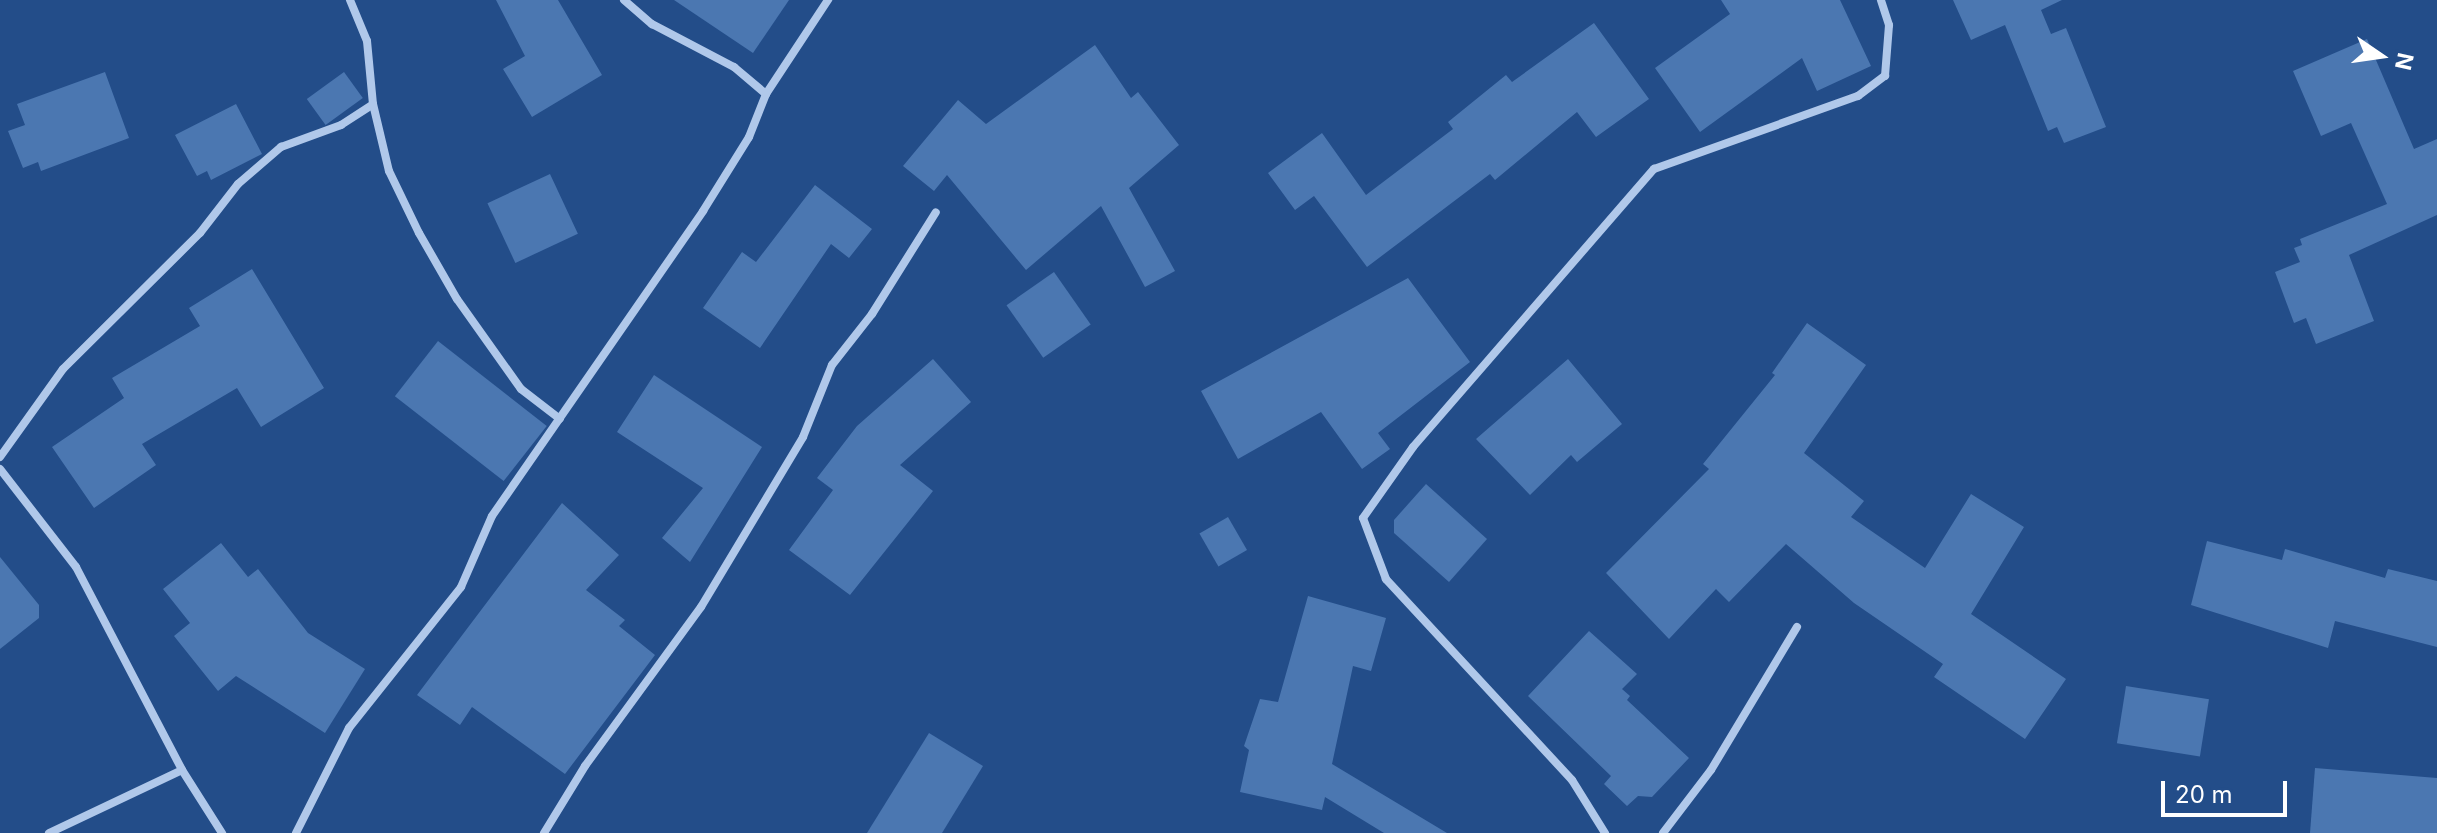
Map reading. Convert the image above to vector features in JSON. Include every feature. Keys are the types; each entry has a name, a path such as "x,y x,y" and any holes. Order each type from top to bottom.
{"street":[{"path":"350,0 367,41 373,104 389,171 457,299 521,389 560,419"},
{"path":"624,0 652,24 734,67 766,94"},
{"path":"296,833 349,728 461,587 492,516 703,211 749,137 766,94 828,0"},
{"path":"1605,833 1572,780 1386,579 1363,518 1413,447 1654,169 1858,96 1885,76 1889,25 1881,0"},
{"path":"0,457 63,369 200,233 238,184 281,147 341,125 373,104"},
{"path":"544,833 585,766 701,607 803,437 832,365 872,314 936,212"},
{"path":"0,469 76,567 182,770 222,833"},
{"path":"1663,833 1711,770 1797,627"},
{"path":"49,833 182,770"}],"building":[{"path":"496,0 558,0 602,75 532,117 503,69 525,56"},
{"path":"674,0 789,0 753,53"},
{"path":"1721,0 1840,0 1871,66 1817,91 1802,58 1700,132 1655,68 1730,14"},
{"path":"1953,0 2062,0 2041,10 2051,34 2066,28 2106,127 2064,143 2057,127 2048,131 2005,25 1971,40"},
{"path":"1594,23 1649,99 1596,137 1577,112 1495,180 1490,174 1367,267 1314,196 1295,210 1268,173 1322,133 1366,195 1453,129 1448,122 1506,75 1512,82"},
{"path":"2367,39 2414,149 2437,139 2437,215 2349,255 2374,321 2316,344 2306,318 2294,323 2275,272 2300,262 2294,248 2302,245 2300,239 2387,204 2351,123 2321,136 2293,71"},
{"path":"1095,45 1131,98 1138,92 1179,145 1129,188 1175,271 1145,287 1101,206 1026,270 947,175 934,191 903,166 958,100 986,124"},
{"path":"105,72 129,138 41,171 38,162 23,168 8,131 25,125 17,104"},
{"path":"344,72 363,98 326,125 307,99"},
{"path":"236,104 262,154 211,180 207,171 197,176 175,135"},
{"path":"550,174 578,234 515,263 487,203"},
{"path":"815,185 872,229 849,258 831,244 760,348 703,308 742,252 756,262"},
{"path":"252,269 324,388 261,427 237,388 142,444 156,465 94,508 52,447 124,398 112,378 200,326 189,308"},
{"path":"1054,272 1091,324 1043,358 1006,305"},
{"path":"1408,278 1470,362 1378,433 1390,449 1362,469 1321,412 1238,459 1201,391"},
{"path":"1807,323 1866,365 1804,453 1864,501 1851,517 1925,568 1971,494 2024,527 1971,614 2066,679 2025,739 1934,677 1943,664 1854,603 1786,544 1729,602 1716,589 1669,639 1606,573 1709,469 1703,464 1775,375 1772,373"},
{"path":"438,341 547,426 504,481 395,396"},
{"path":"933,359 971,402 900,465 933,491 850,595 789,550 833,490 817,478 857,426"},
{"path":"1568,359 1622,424 1577,462 1571,455 1530,495 1476,439"},
{"path":"654,375 762,447 690,562 662,538 703,488 617,432"},
{"path":"1426,484 1487,539 1449,582 1394,533 1394,520"},
{"path":"562,503 619,555 586,590 625,620 619,626 655,655 565,774 472,707 460,725 417,695"},
{"path":"1228,517 1247,550 1218,566 1199,534"},
{"path":"2207,541 2282,560 2285,549 2385,578 2388,569 2437,581 2437,647 2335,621 2328,648 2191,605"},
{"path":"221,543 248,577 258,569 308,633 365,669 325,733 236,676 218,691 174,636 190,623 163,589"},
{"path":"0,557 39,605 39,618 0,649"},
{"path":"1308,596 1386,618 1371,671 1353,666 1332,764 1447,833 1384,833 1325,797 1322,810 1240,792 1249,750 1244,746 1260,699 1278,702"},
{"path":"1589,631 1637,674 1622,689 1630,696 1627,700 1689,758 1652,797 1638,796 1627,806 1604,784 1611,776 1528,696"},
{"path":"2126,686 2209,699 2200,756 2117,743"},
{"path":"929,733 983,766 942,833 867,833"},
{"path":"2315,768 2437,778 2437,833 2310,833"}]}
